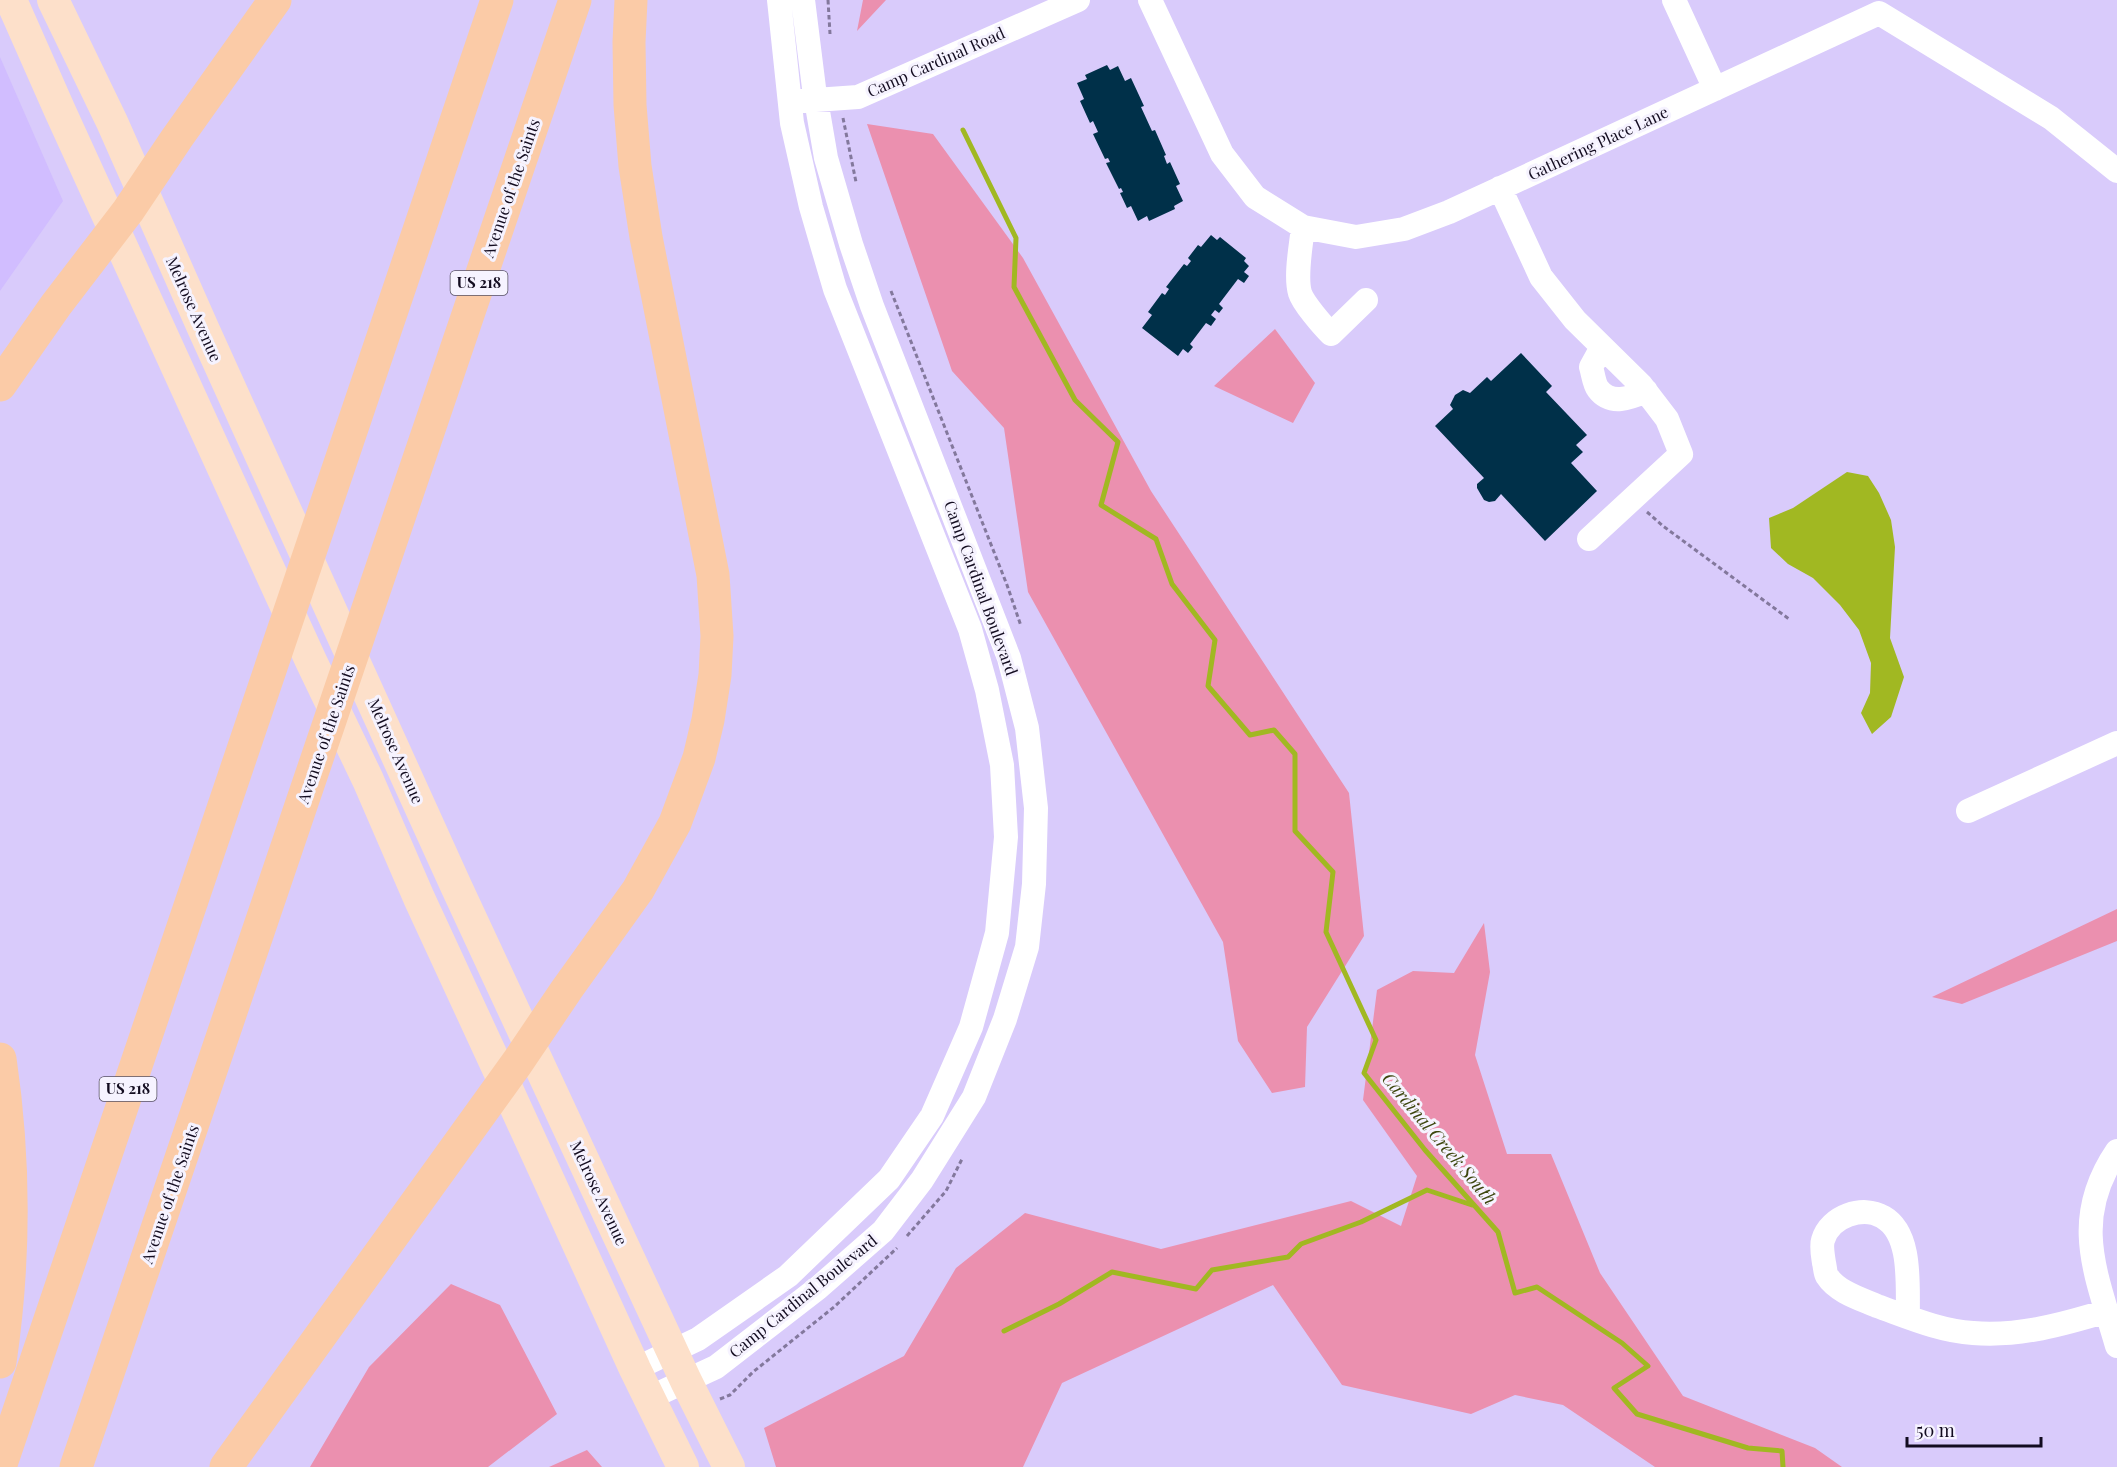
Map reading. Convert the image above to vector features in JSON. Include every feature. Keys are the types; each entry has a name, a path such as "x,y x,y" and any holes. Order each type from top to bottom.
{"highway":[{"path":"0,385 56,305 115,229 275,0"},
{"name":"US 218","path":"0,1467 497,0"},
{"name":"Avenue of the Saints","path":"76,1467 574,0"},
{"path":"226,1467 504,1082 638,890 675,823 699,758 715,675 717,636 713,575 646,237 635,166 630,105 631,0"},
{"path":"0,1059 7,1104 13,1212 11,1269 0,1362"}],"main road":[{"path":"11,0 311,661 368,780 419,898 635,1369 683,1467"},
{"name":"Melrose Avenue","path":"53,0 112,122 324,598 387,730 672,1352 729,1467"}],"street":[{"name":"Camp Cardinal Boulevard","path":"635,1369 698,1339 788,1276 889,1179 932,1116 971,1027 997,933 1005,848 1002,765 987,690 973,639 835,289 811,207 792,123 779,0"},
{"name":"Camp Cardinal Boulevard","path":"649,1398 716,1367 818,1288 883,1231 922,1180 974,1097 1005,1019 1027,947 1034,884 1036,808 1027,728 1009,658 872,306 851,244 826,158 827,99 803,0"},
{"name":"Camp Cardinal Road","path":"789,102 858,97 1078,0"},
{"name":"Gathering Place Lane","path":"1150,0 1222,154 1255,197 1303,227 1356,237 1404,229 1449,212 1879,13 2051,118 2117,171"},
{"path":"1674,0 1715,89"},
{"path":"1500,188 1541,277 1575,320 1646,391 1667,419 1681,454 1590,539"},
{"path":"1303,227 1299,268 1300,294 1322,326 1331,334 1366,300"},
{"path":"1602,346 1591,367 1597,389 1608,398 1625,400 1646,391"},
{"path":"1968,811 2117,743"},
{"path":"2117,1151 2106,1167 2097,1187 2091,1208 2090,1234 2092,1255 2117,1346"},
{"path":"1908,1317 1905,1246 1897,1227 1882,1216 1865,1212 1846,1215 1833,1225 1823,1240 1823,1257 1827,1275 1842,1289 1857,1298 1908,1317 1940,1328 1974,1333 2046,1328 2107,1311"}],"path":[{"path":"828,0 830,43"},
{"path":"827,99 857,184"},
{"path":"889,286 1007,585 1022,630"},
{"path":"1632,499 1663,526 1789,620"},
{"path":"722,1398 730,1395 787,1342 834,1307 893,1254 946,1191 966,1150"}],"shaded area":[{"path":"863,0 886,0 857,31"},
{"path":"0,57 63,201 0,291"},
{"path":"867,124 933,134 1023,258 1151,491 1349,793 1364,936 1307,1027 1305,1087 1272,1093 1238,1041 1223,942 1028,592 1004,428 952,371"},
{"path":"1275,329 1315,383 1293,423 1214,386"},
{"path":"1847,472 1868,476 1879,493 1891,520 1895,547 1890,638 1904,677 1891,717 1872,734 1861,713 1870,693 1871,663 1859,630 1840,605 1813,578 1788,564 1771,548 1769,518 1793,508"},
{"path":"2117,909 2117,941 1962,1004 1932,997"},
{"path":"1484,923 1490,972 1475,1055 1507,1154 1551,1154 1600,1273 1683,1396 1815,1448 1842,1467 1655,1467 1563,1405 1515,1395 1471,1414 1342,1385 1273,1285 1062,1383 1023,1467 776,1467 764,1428 904,1356 956,1268 1025,1213 1161,1249 1351,1201 1401,1226 1417,1176 1363,1100 1377,990 1413,971 1454,973"},
{"path":"451,1284 500,1305 557,1414 488,1467 310,1467 369,1367"},
{"path":"587,1450 602,1467 549,1467"}],"building":[{"path":"1107,65 1110,70 1118,66 1125,81 1131,78 1144,106 1141,107 1166,155 1164,156 1167,164 1170,162 1180,184 1176,186 1183,201 1174,206 1175,209 1149,221 1147,216 1138,221 1131,206 1127,208 1120,193 1123,192 1121,188 1119,189 1106,163 1110,162 1108,158 1105,159 1093,134 1098,132 1093,121 1090,123 1080,101 1084,99 1077,83 1087,79 1085,75"},
{"path":"1211,235 1217,240 1220,237 1246,258 1244,261 1249,266 1244,272 1249,276 1244,283 1238,279 1219,304 1223,308 1219,313 1215,310 1211,315 1216,319 1211,326 1206,323 1190,344 1193,347 1188,353 1183,349 1178,356 1142,328 1152,315 1148,312 1162,293 1165,295 1169,289 1166,287 1184,264 1187,266 1191,261 1188,258 1198,245 1201,247"},
{"path":"1521,353 1552,386 1546,392 1587,435 1576,445 1583,452 1571,463 1597,491 1545,541 1501,494 1495,501 1484,500 1477,484 1484,478 1435,426 1453,409 1450,405 1455,395 1463,390 1470,393 1487,377 1491,381"}],"waterway":[{"name":"Cardinal Creek South","path":"963,130 1016,238 1014,287 1075,400 1118,442 1101,505 1156,539 1172,584 1215,640 1208,686 1250,735 1274,730 1295,754 1295,831 1333,872 1326,932 1376,1040 1364,1073 1425,1150 1498,1232 1515,1293 1537,1287 1622,1343 1648,1366 1614,1388 1637,1414 1748,1448 1782,1451 1783,1467"},
{"path":"1004,1331 1059,1304 1112,1272 1196,1289 1212,1270 1288,1257 1301,1244 1361,1222 1427,1190 1472,1205"}]}
